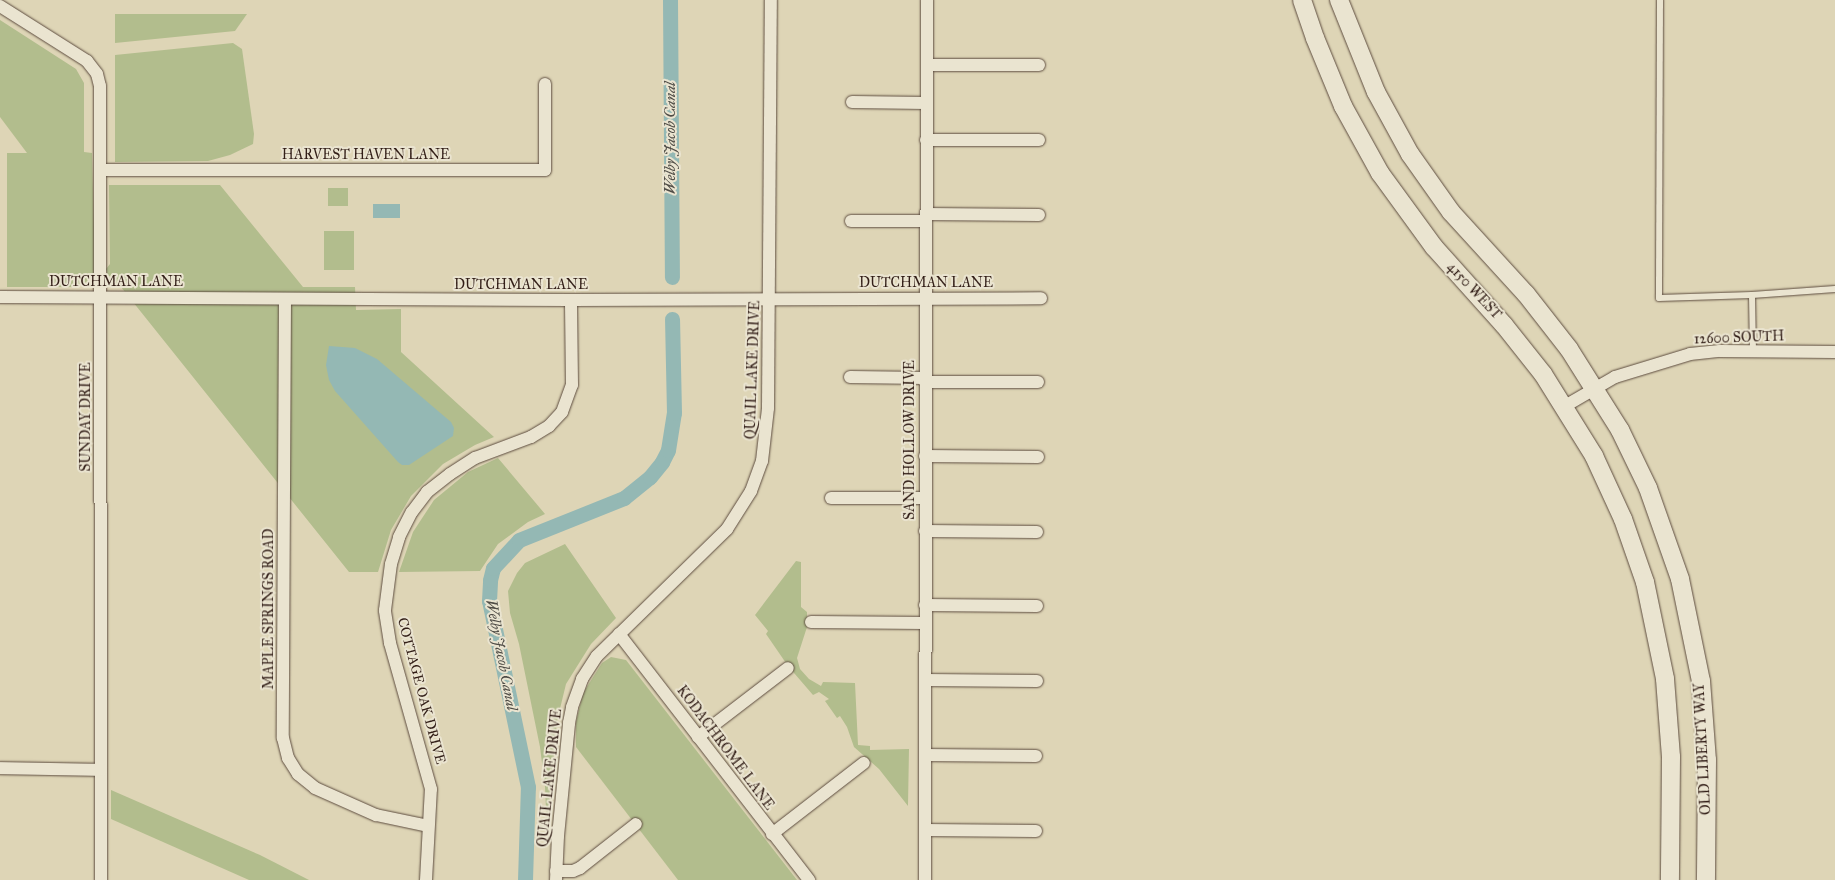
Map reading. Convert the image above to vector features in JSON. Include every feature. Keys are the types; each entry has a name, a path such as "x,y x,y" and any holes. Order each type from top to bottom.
{"street":[{"name":"QUAIL LAKE DRIVE","path":"556,876 560,806 572,707 589,667 619,634 727,529 751,492 762,460 768,426 771,0"},
{"name":"SAND HOLLOW DRIVE","path":"924,880 927,0"},
{"name":"4150 WEST","path":"1302,0 1343,106 1391,190 1434,247 1524,349 1565,406 1610,487 1645,582 1660,646 1669,718 1670,880"},
{"path":"1339,0 1360,58 1376,92 1410,154 1451,212 1548,321 1596,388"},
{"name":"SUNDAY DRIVE","path":"0,6 87,61 97,74 101,99 101,880"},
{"path":"927,65 1039,66"},
{"name":"HARVEST HAVEN LANE","path":"101,170 545,170 546,84"},
{"path":"852,102 926,103"},
{"path":"926,140 1039,140"},
{"path":"851,221 1039,215"},
{"name":"DUTCHMAN LANE","path":"0,297 100,296 572,300 1041,298"},
{"name":"MAPLE SPRINGS ROAD","path":"285,299 283,738 288,758 298,774 315,788 376,815 428,826"},
{"name":"COTTAGE OAK DRIVE","path":"426,880 431,789 390,643 385,610 391,564 399,537 412,512 427,492 475,458 531,437 543,430 562,412 572,385 572,300"},
{"name":"12600 SOUTH","path":"1565,406 1615,378 1675,358 1704,352 1835,352"},
{"path":"850,377 1038,382"},
{"name":"OLD LIBERTY WAY","path":"1596,388 1620,430 1648,488 1674,561 1695,647 1705,720 1706,880"},
{"path":"925,456 1038,457"},
{"path":"831,498 925,498"},
{"path":"925,531 1037,532"},
{"path":"925,606 1037,606"},
{"path":"811,622 925,623"},
{"name":"KODACHROME LANE","path":"619,634 809,880"},
{"path":"698,737 788,668"},
{"path":"925,680 1037,681"},
{"path":"925,755 1036,756"},
{"path":"772,834 864,764"},
{"path":"0,768 101,770"},
{"path":"556,876 580,868 636,824"},
{"path":"924,830 1036,831"}],"lane":[{"path":"1660,0 1659,298 1752,295 1835,289"},
{"path":"1752,295 1753,351"}],"green space":[{"path":"115,14 247,14 235,31 115,43"},
{"path":"0,20 76,69 84,83 84,152 92,153 95,263 94,273 87,282 73,287 7,287 7,153 27,153 0,117"},
{"path":"233,43 242,49 254,134 253,144 230,155 208,161 115,162 115,55"},
{"path":"109,185 220,185 303,287 355,287 356,310 401,309 401,352 494,437 475,445 443,464 411,496 391,530 378,572 349,572 121,287 113,284 109,279 106,269 110,264"},
{"path":"328,188 348,188 348,206 328,206"},
{"path":"324,231 354,231 354,270 324,270"},
{"path":"498,458 545,514 528,522 498,544 480,571 399,572 413,532 434,500 468,472"},
{"path":"565,544 616,618 591,644 566,684 557,721 547,830 545,787 540,747 519,644 510,613 508,591 517,573 525,563"},
{"path":"796,561 801,562 801,607 807,612 807,627 797,658 800,669 809,679 821,686 823,682 855,683 858,745 870,746 870,750 909,749 908,806 879,769 854,747 847,727 840,716 837,718 825,701 829,699 819,692 813,695 788,666 766,634 768,631 755,615"},
{"path":"611,657 626,660 797,880 678,880 576,747 576,722 583,693 602,663"},
{"path":"111,790 260,855 309,880 249,880 111,819"}],"water":[{"path":"373,204 400,204 400,218 373,218"},
{"path":"329,346 355,348 377,359 451,422 454,428 453,436 409,465 402,465 335,391 329,380 326,365"}],"waterway":[{"name":"Welby Jacob Canal","path":"670,0 672,277"},
{"name":"Welby Jacob Canal","path":"525,880 528,787 489,601 490,580 493,568 519,540 624,498 650,477 662,462 668,450 674,413 672,319"}]}
